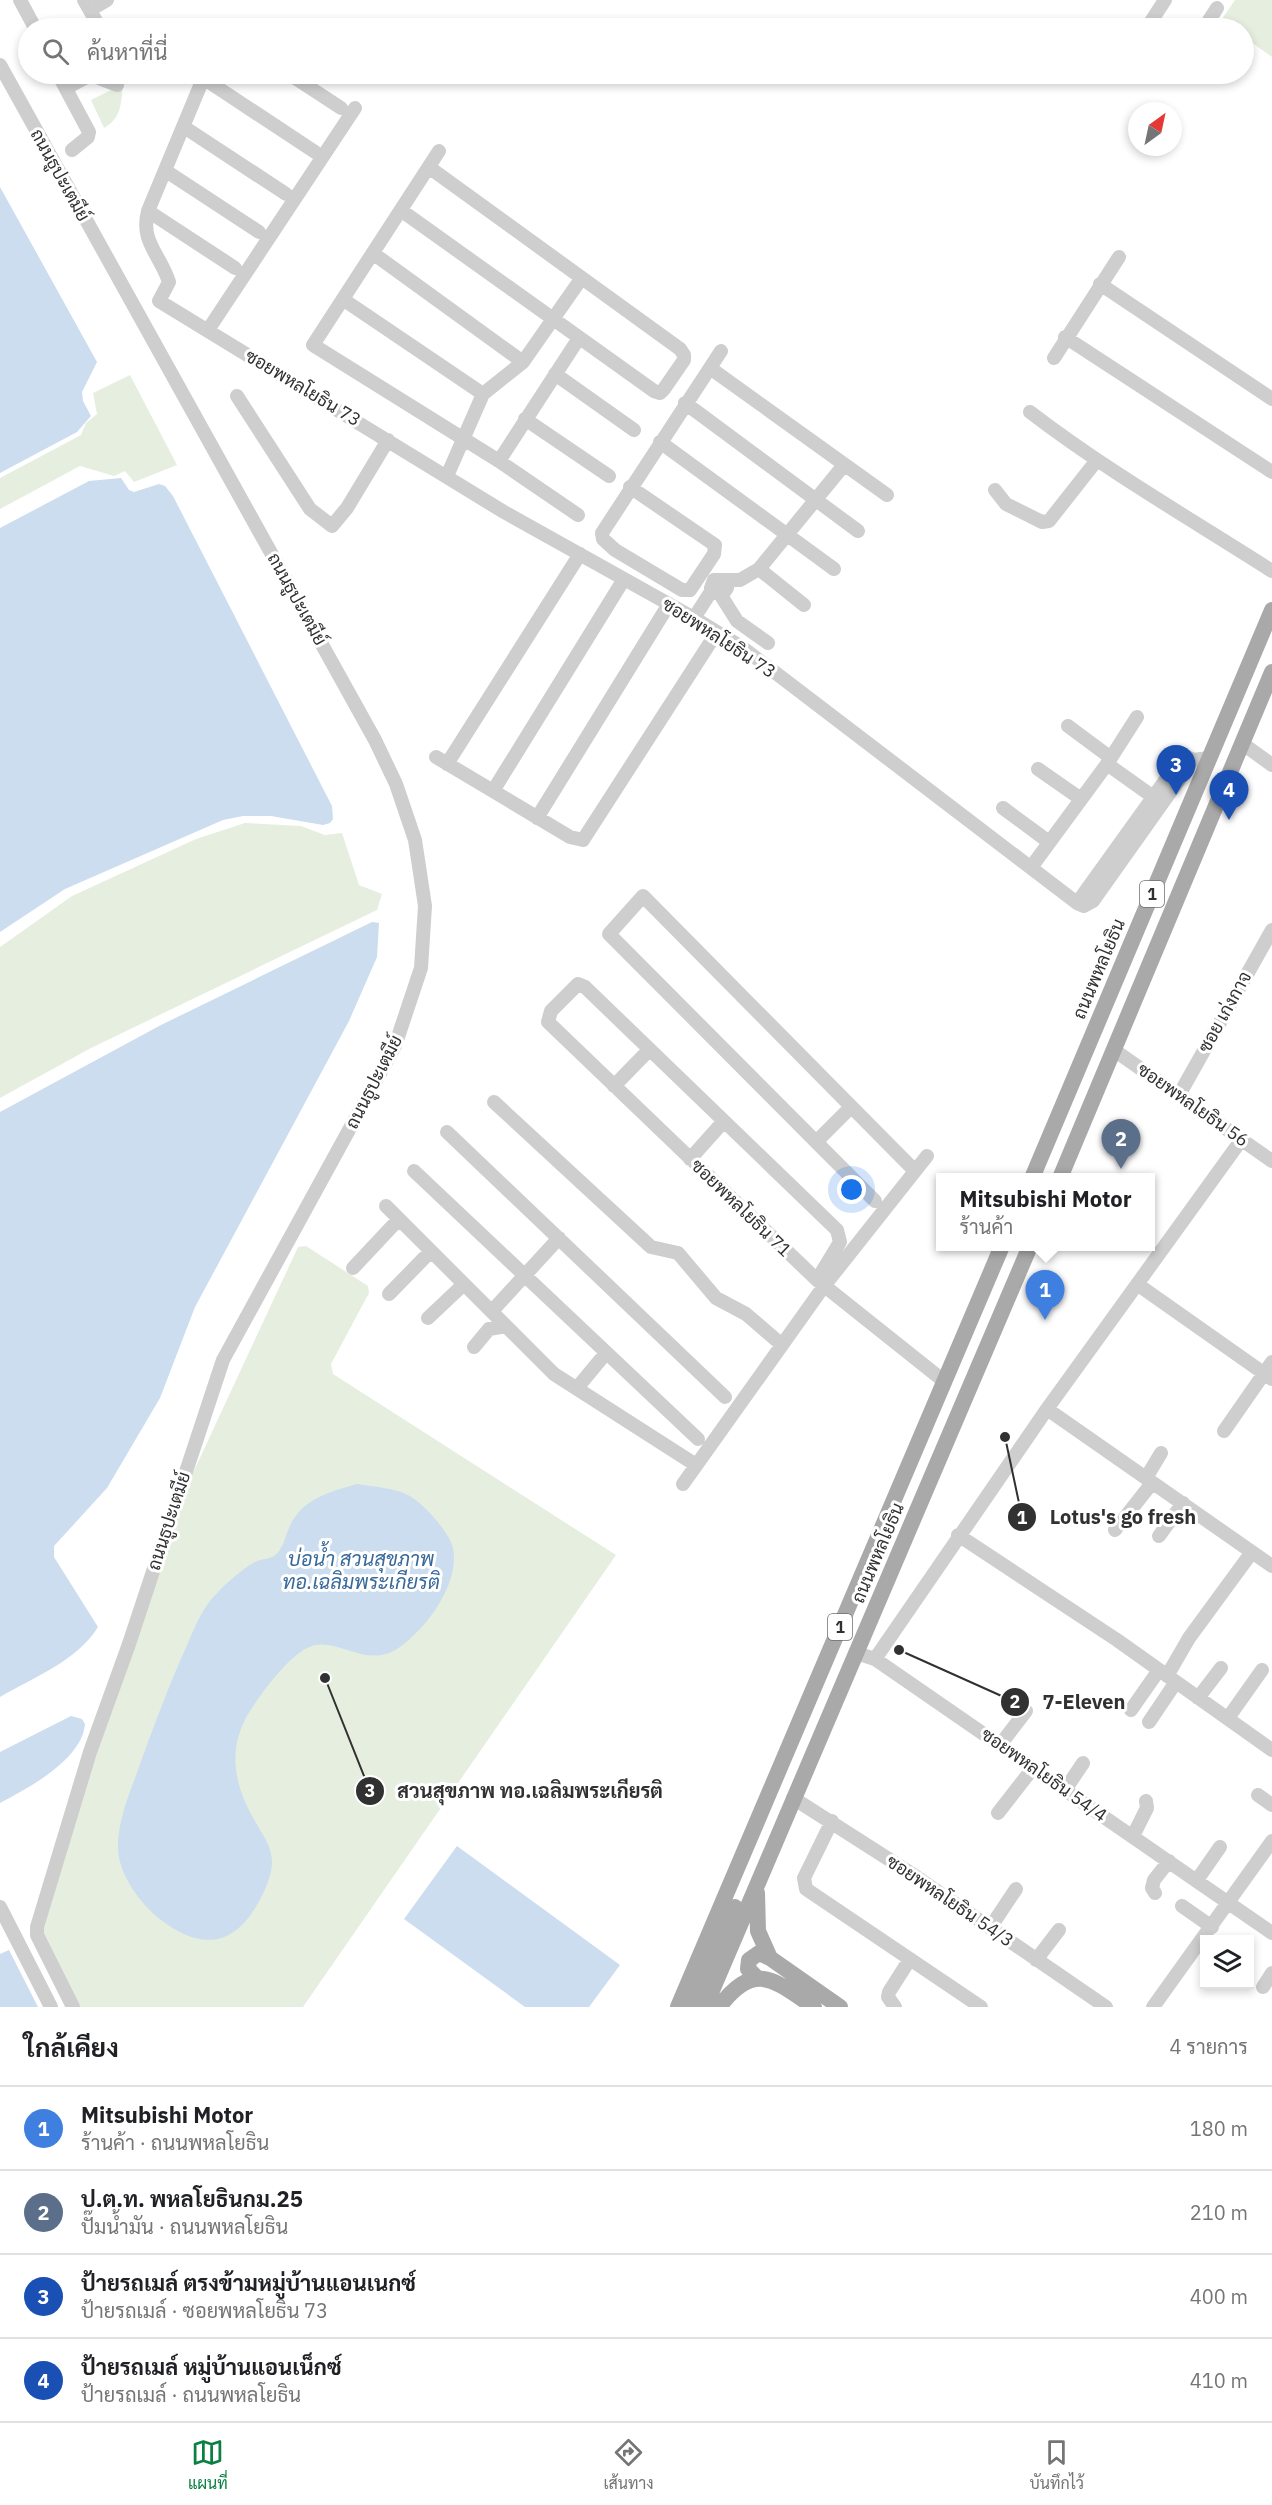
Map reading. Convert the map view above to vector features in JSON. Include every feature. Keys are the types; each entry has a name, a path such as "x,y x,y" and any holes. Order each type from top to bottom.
{"main road":[{"name":"ถนนพหลโยธิน","path":"1034,1173 1100,1016 1201,759 1272,610"},
{"name":"1","path":"1062,1173 1272,672"},
{"path":"1100,1016 1109,1027 1118,1028 1125,1023"},
{"name":"ถนนพหลโยธิน","path":"678,2007 1000,1251"},
{"name":"ถนนพหลโยธิน","path":"705,2007 1028,1251"},
{"path":"835,1640 856,1653"},
{"path":"692,2007 785,1796 810,1760"},
{"path":"757,1886 758,1931 770,1958"},
{"path":"757,1978 748,1969 750,1960 759,1953 770,1958 840,2007"},
{"path":"720,2007 737,1986 757,1978 775,1981 814,2007"}],"street":[{"path":"20,0 30,18"},
{"path":"87,5 107,0"},
{"path":"1153,18 1164,0"},
{"path":"1210,18 1217,8"},
{"name":"ถนนธูปะเตมีย์","path":"0,65 5,81 375,740 396,784 415,840 425,906 421,968 395,1046 223,1360 129,1644 90,1752 37,1927 37,1935 73,2007"},
{"path":"64,84 89,132 88,137 72,150"},
{"path":"66,88 73,84"},
{"path":"201,84 148,211 235,268"},
{"path":"216,84 315,153"},
{"path":"304,84 341,108"},
{"path":"208,330 355,108"},
{"path":"184,127 286,194"},
{"path":"439,151 313,345 499,461 578,515"},
{"path":"402,211 654,392 660,393 684,360 680,349 430,168"},
{"path":"166,171 259,232"},
{"name":"ซอยพหลโยธิน 73","path":"148,211 146,235 170,282 159,301 447,476 717,632 753,656 1077,903 1084,906 1093,901 1156,803 1201,759"},
{"path":"374,254 524,362"},
{"path":"1054,358 1119,256"},
{"path":"447,476 465,440 483,394 524,362 552,318 581,279"},
{"path":"1100,284 1272,399"},
{"path":"344,300 483,394"},
{"path":"499,461 579,338"},
{"path":"1065,338 1272,472"},
{"path":"630,487 715,545 714,554 692,588 682,590 615,550 603,539 602,532 630,487 721,351"},
{"path":"710,368 886,495"},
{"path":"555,374 634,430"},
{"path":"237,396 310,509 332,526 347,508 388,440"},
{"path":"686,403 858,531"},
{"path":"1030,412 1097,460 1272,571"},
{"path":"525,419 609,476"},
{"path":"660,442 788,533 834,569"},
{"path":"995,490 1006,504 1042,522 1049,521 1097,460"},
{"path":"698,620 718,588 740,580 759,569 844,465"},
{"path":"580,554 441,761 537,818 577,840 583,840 717,632"},
{"path":"759,569 804,605"},
{"path":"701,574 718,588 737,621 768,643"},
{"path":"493,791 624,579"},
{"path":"537,818 669,604"},
{"path":"1035,862 1137,717"},
{"path":"1068,726 1106,764 1156,803"},
{"path":"1243,744 1272,765"},
{"path":"1038,769 1081,799"},
{"path":"1003,808 1049,842"},
{"path":"875,1201 609,934 643,896 915,1171"},
{"name":"ซอย เก่งกาจ","path":"1179,1095 1272,930"},
{"name":"ซอยพหลโยธิน 71","path":"649,1050 582,984 578,984 551,1011 548,1023 820,1283 945,1382"},
{"path":"614,1086 649,1050 840,1234 840,1242 820,1283 782,1345 683,1484"},
{"name":"ซอยพหลโยธิน 56","path":"1114,1050 1272,1161"},
{"path":"494,1102 651,1247 678,1254 716,1298 746,1314 782,1345"},
{"path":"816,1142 851,1107"},
{"path":"690,1159 724,1121"},
{"path":"447,1132 725,1397"},
{"path":"875,1659 958,1534 1242,1139"},
{"path":"820,1283 927,1156"},
{"path":"414,1171 698,1439"},
{"path":"386,1206 554,1374 696,1466"},
{"path":"353,1268 399,1219"},
{"path":"492,1311 559,1238"},
{"path":"389,1294 431,1251"},
{"path":"428,1318 464,1284"},
{"path":"1137,1284 1269,1371 1224,1431"},
{"path":"474,1347 489,1329 506,1326"},
{"path":"577,1388 606,1353"},
{"path":"1047,1409 1272,1566"},
{"path":"1115,1530 1149,1480 1161,1453"},
{"path":"1159,1536 1183,1503"},
{"path":"958,1534 1168,1676 1272,1750"},
{"path":"1149,1722 1168,1676 1189,1638 1252,1552"},
{"name":"ซอยพหลโยธิน 54/4","path":"856,1653 875,1659 1272,1933"},
{"path":"1198,1698 1221,1668"},
{"path":"1227,1718 1262,1670"},
{"path":"1131,1710 1168,1676"},
{"path":"1000,1745 1026,1711"},
{"path":"1065,1790 1083,1763"},
{"path":"998,1813 1033,1768"},
{"path":"1258,1795 1272,1805"},
{"name":"ซอยพหลโยธิน 54/3","path":"793,1798 832,1821 1106,2007"},
{"path":"1132,1836 1147,1808 1146,1801"},
{"path":"832,1821 804,1878 804,1885 811,1893 981,2007"},
{"path":"1153,2007 1272,1841"},
{"path":"1197,1880 1220,1846"},
{"path":"1155,1893 1152,1888 1154,1880 1169,1861"},
{"path":"990,1928 1016,1889"},
{"path":"1182,1906 1212,1927"},
{"path":"0,1907 51,2007"},
{"path":"1036,1960 1059,1930"},
{"path":"895,2007 888,1997 889,1992 910,1959"},
{"path":"1263,1987 1272,1973"}],"green space":[{"path":"1235,0 1272,0 1272,57 1254,44 1254,18 1223,18"},
{"path":"123,84 121,104 117,115 104,128 91,100"},
{"path":"130,375 177,465 134,482 125,471 114,476 80,466 0,509 0,478 81,435 86,423 97,414 93,393"},
{"path":"245,823 301,826 325,835 342,833 359,885 382,894 377,910 91,1048 0,1098 0,947 72,896 196,839"},
{"path":"306,1246 368,1286 369,1293 331,1364 333,1374 616,1555 303,2007 73,2007 37,1935 89,1761 185,1490 298,1247"}],"water":[{"path":"0,187 97,362 82,392 83,401 91,416 77,432 0,473"},
{"path":"121,478 129,490 134,492 159,484 165,486 173,496 332,806 333,819 330,823 323,825 271,816 243,816 223,820 65,889 0,932 0,528 89,481"},
{"path":"372,922 379,923 377,957 349,1021 195,1307 160,1398 107,1488 54,1546 54,1557 98,1627 89,1639 67,1659 0,1697 0,1112 161,1025"},
{"name":"บ่อน้ำ สวนสุขภาพ ทอ.เฉลิมพระเกียรติ","path":"357,1484 394,1490 408,1495 437,1521 453,1548 454,1562 446,1590 439,1604 421,1628 400,1647 387,1654 375,1656 329,1645 307,1648 282,1669 266,1689 247,1716 241,1729 235,1756 238,1782 248,1808 270,1851 272,1867 269,1879 257,1905 237,1930 214,1940 189,1936 153,1914 132,1889 119,1859 118,1839 122,1818 155,1723 194,1628 211,1600 249,1566 277,1553 282,1547 294,1518 308,1503 326,1494"},
{"path":"71,1716 82,1719 85,1724 82,1737 74,1749 52,1771 0,1803 0,1752"},
{"path":"457,1846 620,1965 589,2007 525,2007 404,1919"},
{"path":"9,1950 38,2007 0,2007 0,1954"}],"place":[{"name":"ป้ายรถเมล์ ตรงข้ามหมู่บ้านแอนเนกซ์","path":"1176,795"},
{"name":"ป้ายรถเมล์ หมู่บ้านแอนเน็กซ์","path":"1229,820"},
{"name":"ป.ต.ท. พหลโยธินกม.25","path":"1121,1169"},
{"name":"Mitsubishi Motor","path":"1045,1320"},
{"name":"Lotus's go fresh","path":"1005,1437"},
{"name":"7-Eleven","path":"899,1650"},
{"name":"สวนสุขภาพ ทอ.เฉลิมพระเกียรติ","path":"325,1678"}]}
